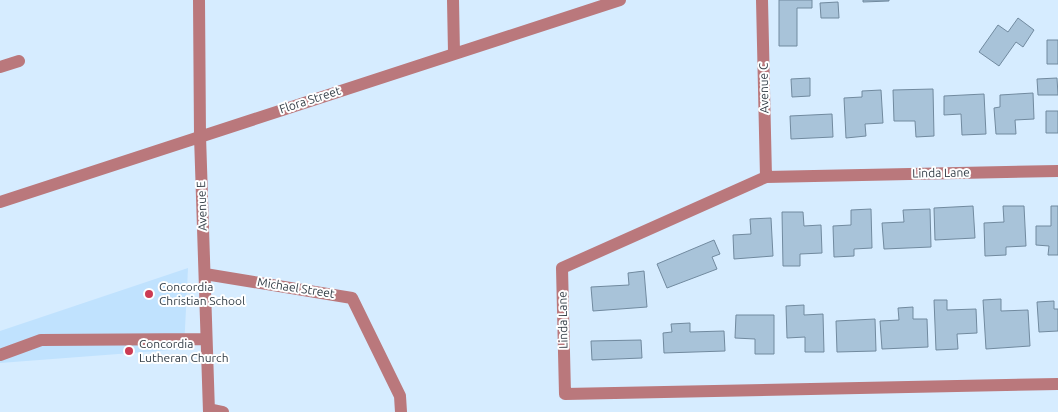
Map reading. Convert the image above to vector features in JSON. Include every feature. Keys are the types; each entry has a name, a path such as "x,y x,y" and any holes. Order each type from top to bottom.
{"street":[{"name":"Avenue E","path":"199,0 200,136 209,411"},
{"path":"453,0 454,54"},
{"name":"Flora Street","path":"0,202 620,0"},
{"name":"Avenue C","path":"762,0 766,177"},
{"path":"0,67 19,60"},
{"name":"Linda Lane","path":"1058,171 766,177 562,268 565,394 1058,384"},
{"name":"Michael Street","path":"205,274 352,298 400,396 401,412"},
{"path":"0,355 41,340 206,339"},
{"path":"209,411 223,412"}],"shaded area":[{"name":"Concordia Christian School","path":"188,268 184,349 0,363 0,331"}],"building":[{"path":"779,0 812,0 812,8 797,8 797,46 779,46"},
{"path":"863,0 889,0 889,1 863,2"},
{"path":"838,2 839,18 821,18 820,3"},
{"path":"1018,18 1034,30 1023,47 1016,42 999,66 979,52 998,25 1008,32"},
{"path":"1047,40 1058,40 1058,64 1047,64"},
{"path":"810,78 810,96 792,97 791,79"},
{"path":"1057,78 1058,95 1038,95 1037,79"},
{"path":"933,89 934,136 916,137 915,121 894,121 893,90"},
{"path":"881,90 883,123 865,124 866,136 846,138 844,98 862,97 862,91"},
{"path":"1033,93 1034,119 1015,120 1016,134 996,134 994,108 1000,107 1000,95"},
{"path":"984,94 986,134 962,135 961,114 944,115 944,96"},
{"path":"1046,111 1058,111 1058,133 1046,133"},
{"path":"832,114 833,137 791,139 790,116"},
{"path":"973,206 975,238 935,240 934,208"},
{"path":"1003,206 1024,206 1026,246 1006,247 1006,255 985,256 984,223 1004,222"},
{"path":"1051,206 1058,206 1058,255 1048,255 1049,246 1036,245 1036,226 1051,226"},
{"path":"871,209 872,248 854,249 854,256 834,257 833,226 851,225 851,210"},
{"path":"930,209 931,247 884,249 882,223 904,222 903,210"},
{"path":"782,212 803,212 804,226 821,225 822,253 800,254 800,266 783,266"},
{"path":"771,218 773,256 734,259 733,235 751,234 750,219"},
{"path":"714,240 720,254 712,257 717,269 667,288 657,264"},
{"path":"644,271 647,307 593,311 591,287 629,285 628,273"},
{"path":"1001,299 1001,311 1028,310 1030,346 986,349 983,300"},
{"path":"934,300 947,300 947,310 976,309 977,333 957,334 958,349 936,350"},
{"path":"1054,301 1054,309 1058,309 1058,331 1039,332 1037,302"},
{"path":"804,305 804,315 823,314 824,352 805,352 805,337 787,338 786,306"},
{"path":"913,307 913,319 927,319 928,347 882,349 880,321 899,320 898,308"},
{"path":"736,315 774,315 774,354 755,354 755,339 735,338"},
{"path":"875,319 876,351 837,352 836,321"},
{"path":"690,323 690,332 724,331 725,351 664,353 663,333 672,332 671,324"},
{"path":"641,340 642,358 592,360 591,341"}],"place":[{"name":"Concordia Christian School","path":"149,294"},
{"name":"Concordia Lutheran Church","path":"129,351"}]}
